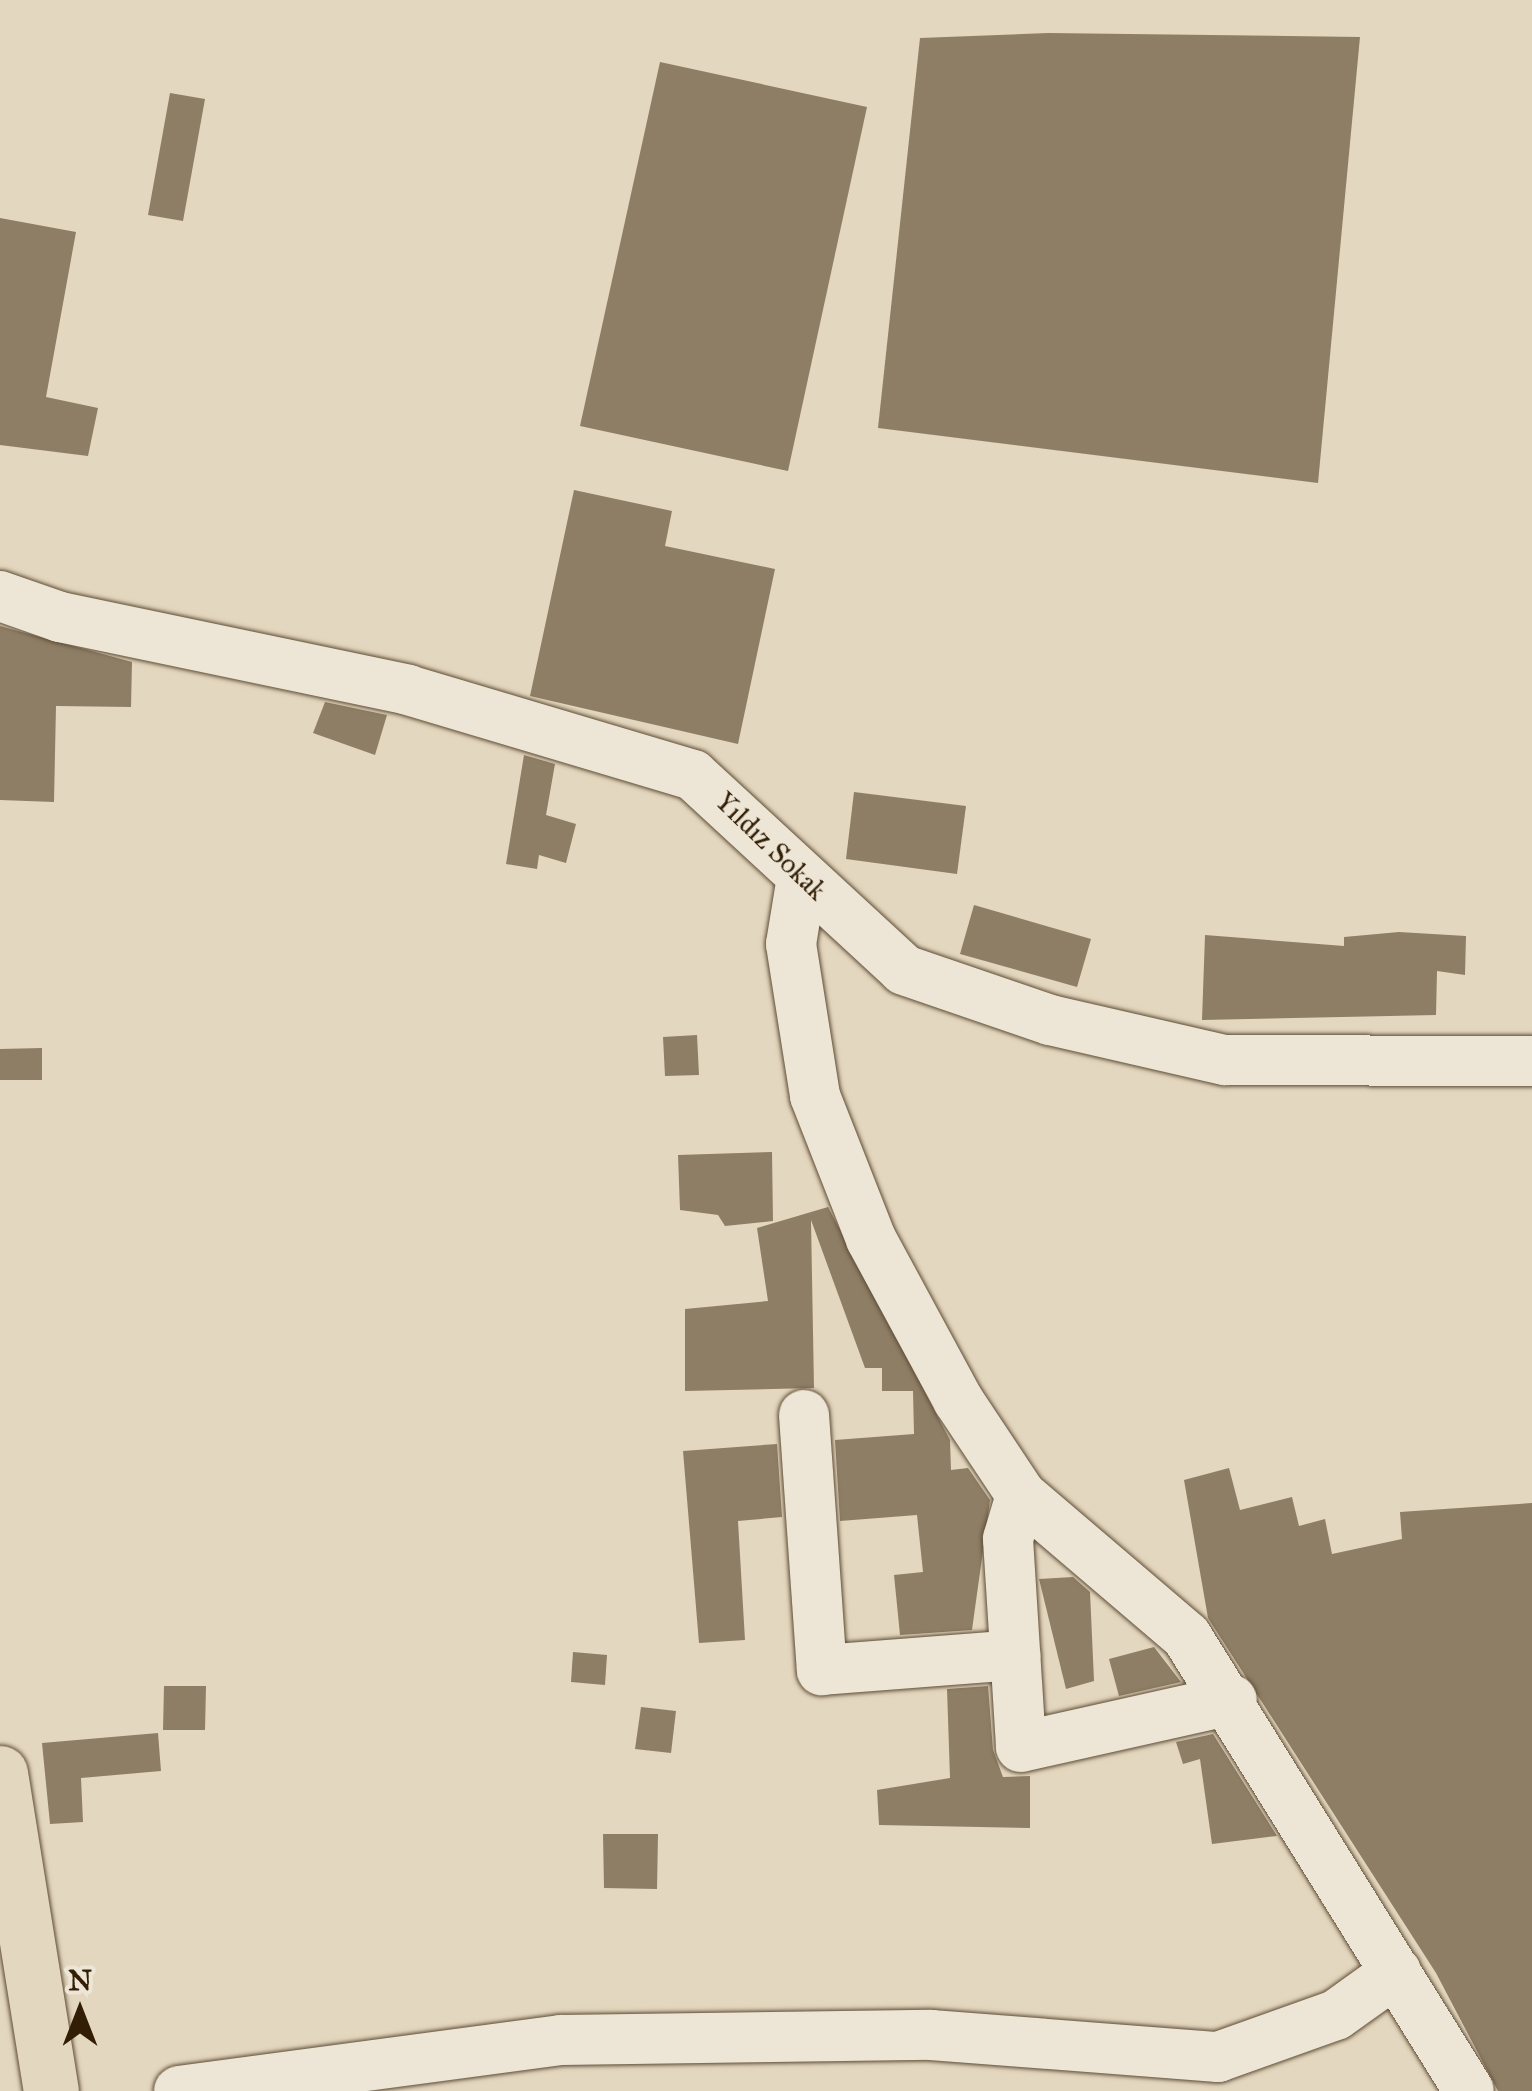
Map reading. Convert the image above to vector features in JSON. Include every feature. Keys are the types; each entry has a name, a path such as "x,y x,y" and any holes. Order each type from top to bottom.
{"main road":[{"path":"0,1773 51,2091"}],"street":[{"name":"Yıldız Sokak","path":"0,596 620,746 693,775 904,970 1050,1020 1225,1060 1532,1061"},
{"path":"802,878 791,944 816,1096 871,1239 1020,1495 1156,1604 1232,1700 1469,2091"},
{"path":"804,1415 822,1670 1015,1655"},
{"path":"1020,1495 1008,1540 1020,1747 1232,1700"},
{"path":"179,2091 561,2040 932,2035 1218,2056 1336,2015 1396,1972"}],"building":[{"path":"1048,33 1360,37 1318,483 878,428 920,38"},
{"path":"660,62 867,107 788,471 580,426"},
{"path":"170,93 205,99 183,221 148,215"},
{"path":"0,218 76,232 46,397 98,408 88,456 0,445"},
{"path":"574,490 672,511 665,546 775,569 738,744 530,696"},
{"path":"0,626 132,662 131,707 56,706 54,802 0,800"},
{"path":"325,702 387,715 375,755 313,733"},
{"path":"524,755 555,764 546,815 576,824 566,863 539,855 537,869 506,864"},
{"path":"854,792 966,806 957,874 846,859"},
{"path":"974,905 1091,939 1077,987 960,954"},
{"path":"1399,932 1466,936 1465,975 1437,971 1436,1015 1202,1020 1205,935 1344,946 1344,937"},
{"path":"697,1035 699,1075 665,1076 663,1037"},
{"path":"42,1048 42,1080 0,1080 0,1049"},
{"path":"772,1152 773,1221 725,1226 718,1215 680,1210 678,1155"},
{"path":"828,1207 950,1440 951,1470 968,1468 990,1500 972,1630 900,1635 894,1575 923,1572 917,1515 840,1521 835,1440 914,1434 913,1391 882,1391 882,1368 865,1368 811,1220 814,1388 685,1391 685,1309 768,1301 757,1228"},
{"path":"777,1444 782,1517 738,1521 745,1640 699,1643 683,1451"},
{"path":"1229,1468 1240,1510 1292,1497 1299,1526 1325,1519 1332,1554 1402,1539 1400,1512 1532,1503 1532,2091 1498,2091 1436,1973 1208,1618 1184,1480"},
{"path":"1073,1577 1090,1592 1094,1681 1066,1689 1039,1579"},
{"path":"1154,1647 1181,1682 1119,1696 1109,1659"},
{"path":"573,1652 607,1655 605,1685 571,1682"},
{"path":"164,1686 206,1686 205,1730 163,1730"},
{"path":"988,1686 993,1750 1003,1777 1030,1776 1030,1828 879,1825 877,1790 950,1778 947,1689"},
{"path":"641,1707 676,1711 671,1753 635,1749"},
{"path":"158,1733 161,1771 81,1778 83,1822 50,1824 42,1743"},
{"path":"1213,1734 1277,1836 1212,1844 1200,1759 1183,1764 1176,1742"},
{"path":"603,1834 658,1834 657,1889 604,1888"}]}
